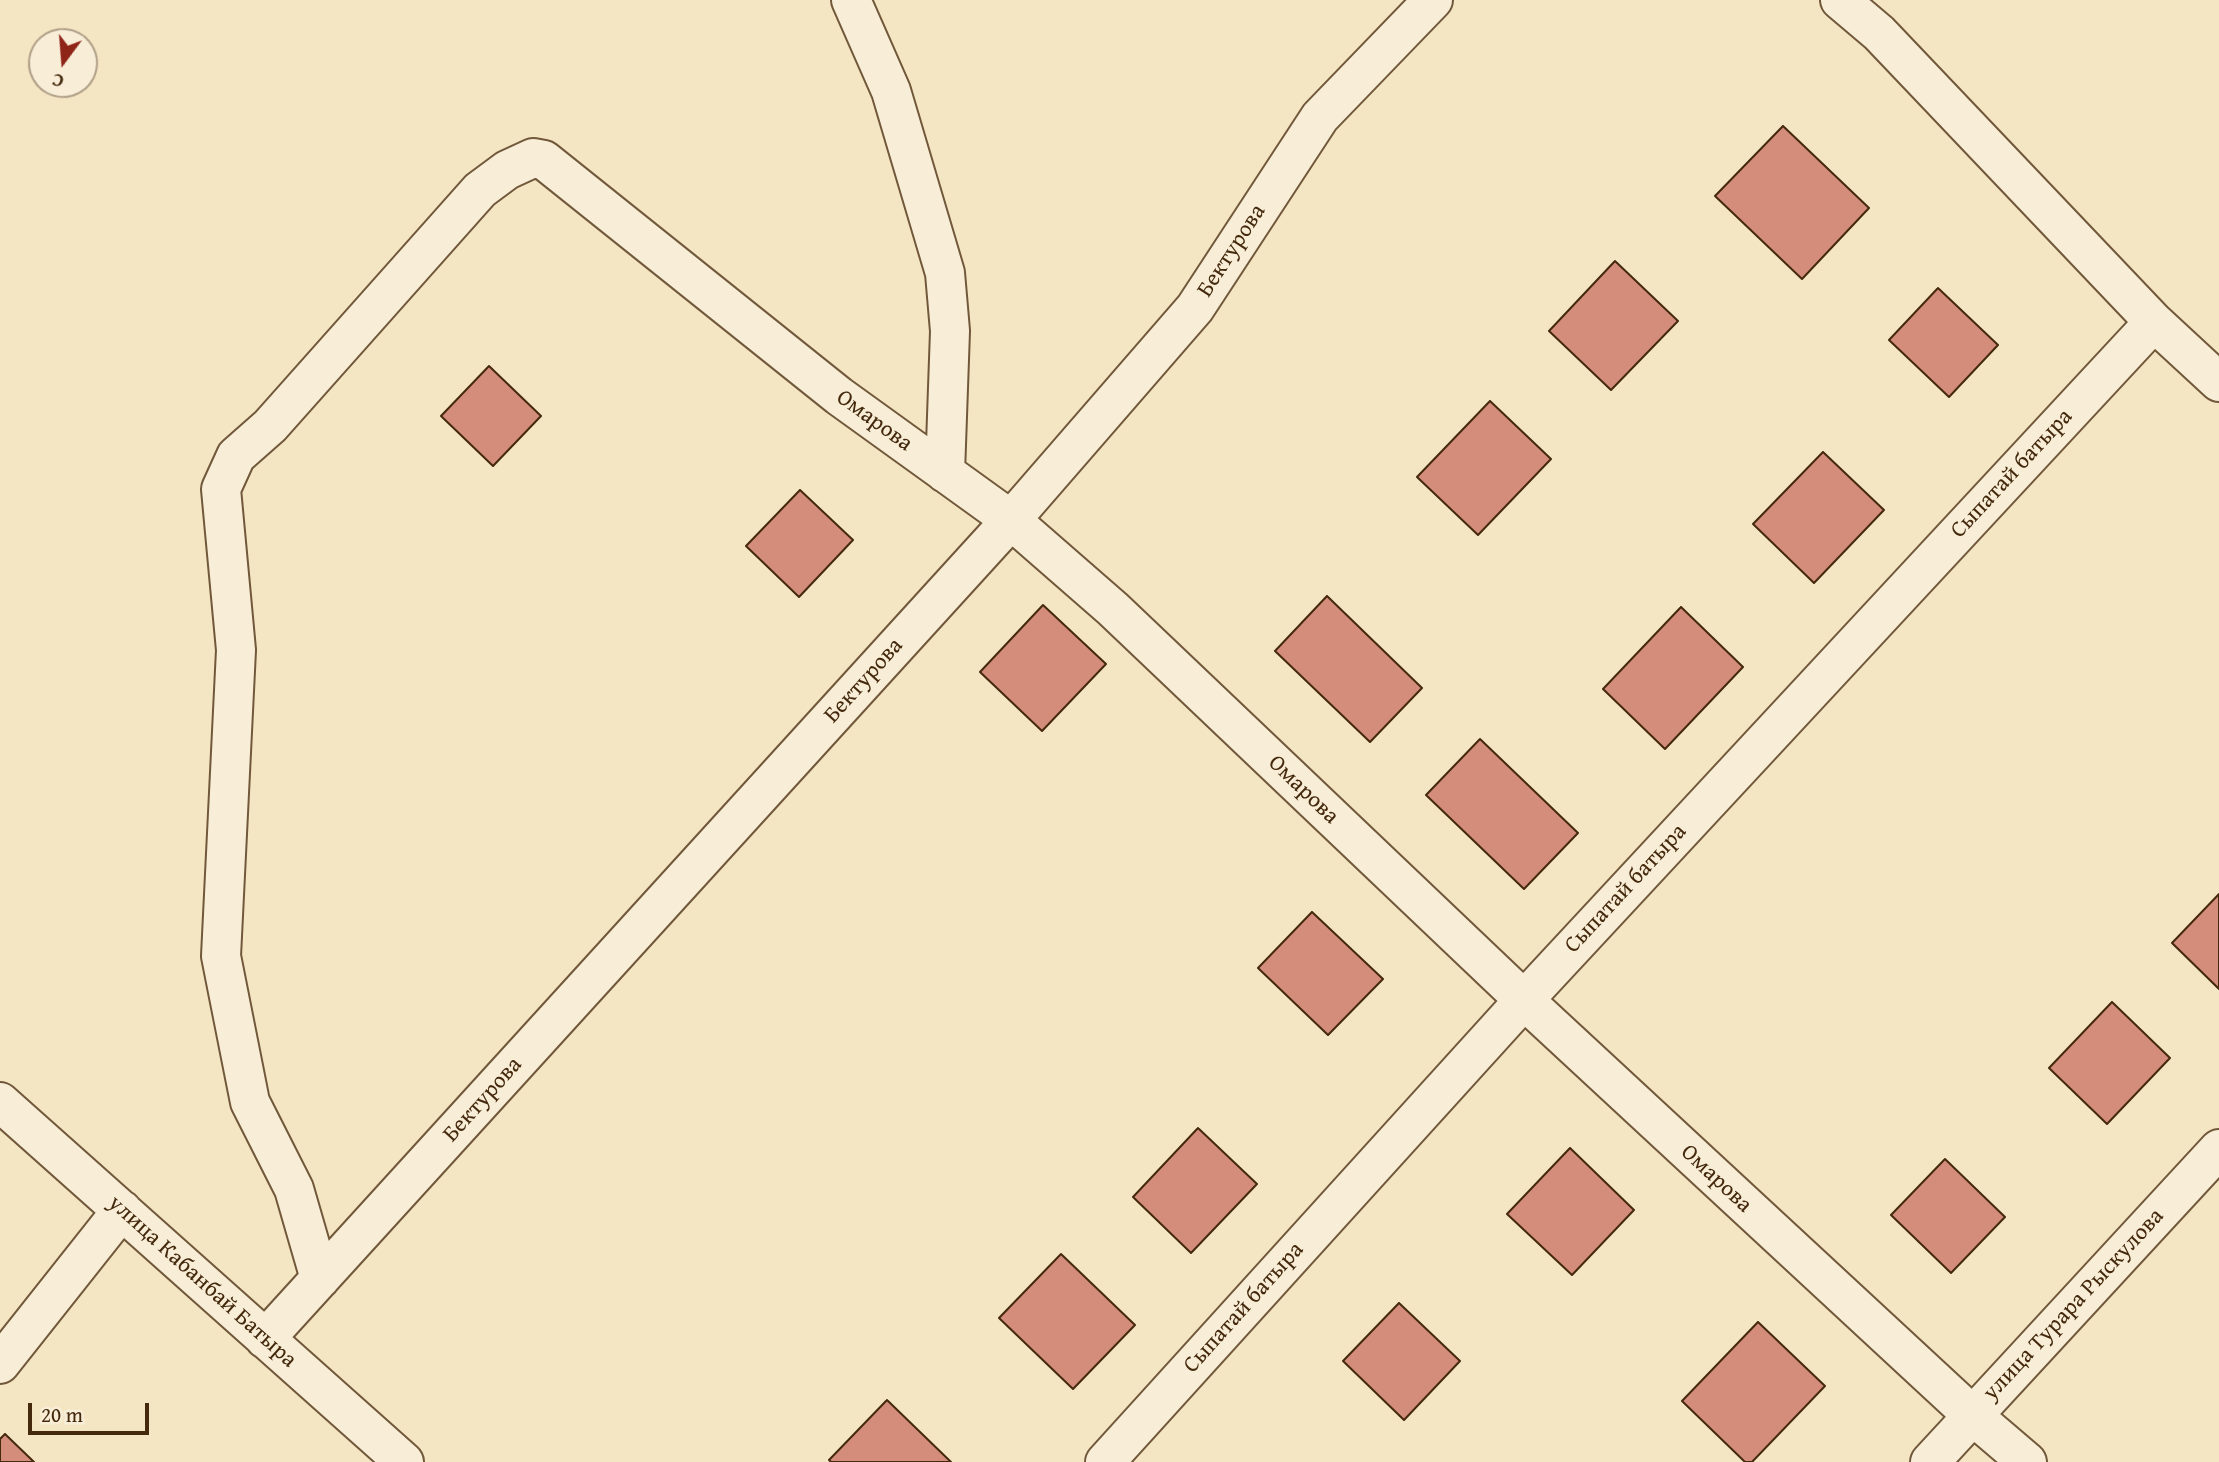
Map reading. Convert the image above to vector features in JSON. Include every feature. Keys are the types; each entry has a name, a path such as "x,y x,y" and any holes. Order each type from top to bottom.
{"street":[{"path":"851,0 891,91 945,273 950,331 946,472"},
{"name":"Бектурова","path":"265,1339 1011,520 1195,309 1320,117 1433,0"},
{"path":"1840,0 1881,17 2154,322 2219,382"},
{"name":"Омарова","path":"320,1279 294,1189 250,1102 221,956 236,650 221,489 236,456 270,426 480,190 507,170 533,158 544,160 839,396 1011,520 1113,609 1524,1000 1972,1415 2027,1462"},
{"name":"Сыпатай батыра","path":"1105,1462 1524,1000 2154,322"},
{"name":"улица Кабанбай Батыра","path":"0,1102 404,1462"},
{"name":"улица Турара Рыскулова","path":"1930,1462 2219,1149"},
{"path":"0,1364 122,1210"}],"building":[{"path":"1783,126 1869,208 1802,279 1715,196"},
{"path":"1615,261 1678,321 1611,390 1549,331"},
{"path":"1938,288 1998,345 1949,397 1889,340"},
{"path":"489,366 541,416 493,466 441,416"},
{"path":"1490,401 1551,459 1478,535 1417,477"},
{"path":"1823,452 1884,510 1814,583 1753,524"},
{"path":"800,490 853,540 799,597 746,546"},
{"path":"1327,596 1422,688 1370,742 1275,651"},
{"path":"1043,605 1106,664 1042,731 980,672"},
{"path":"1681,607 1743,667 1665,749 1603,689"},
{"path":"1480,739 1578,833 1524,889 1426,795"},
{"path":"2219,894 2219,989 2172,943"},
{"path":"1312,912 1383,979 1328,1035 1258,968"},
{"path":"2112,1002 2170,1058 2107,1124 2049,1068"},
{"path":"1198,1128 1257,1184 1191,1253 1133,1197"},
{"path":"1570,1148 1634,1210 1572,1275 1507,1214"},
{"path":"1945,1159 2005,1217 1951,1273 1891,1215"},
{"path":"1061,1254 1135,1325 1073,1389 999,1318"},
{"path":"1399,1303 1460,1361 1404,1420 1343,1361"},
{"path":"1758,1322 1825,1386 1752,1462 1745,1462 1682,1401"},
{"path":"887,1400 951,1462 831,1462 829,1460"},
{"path":"5,1434 34,1462 0,1462 0,1439"}]}
